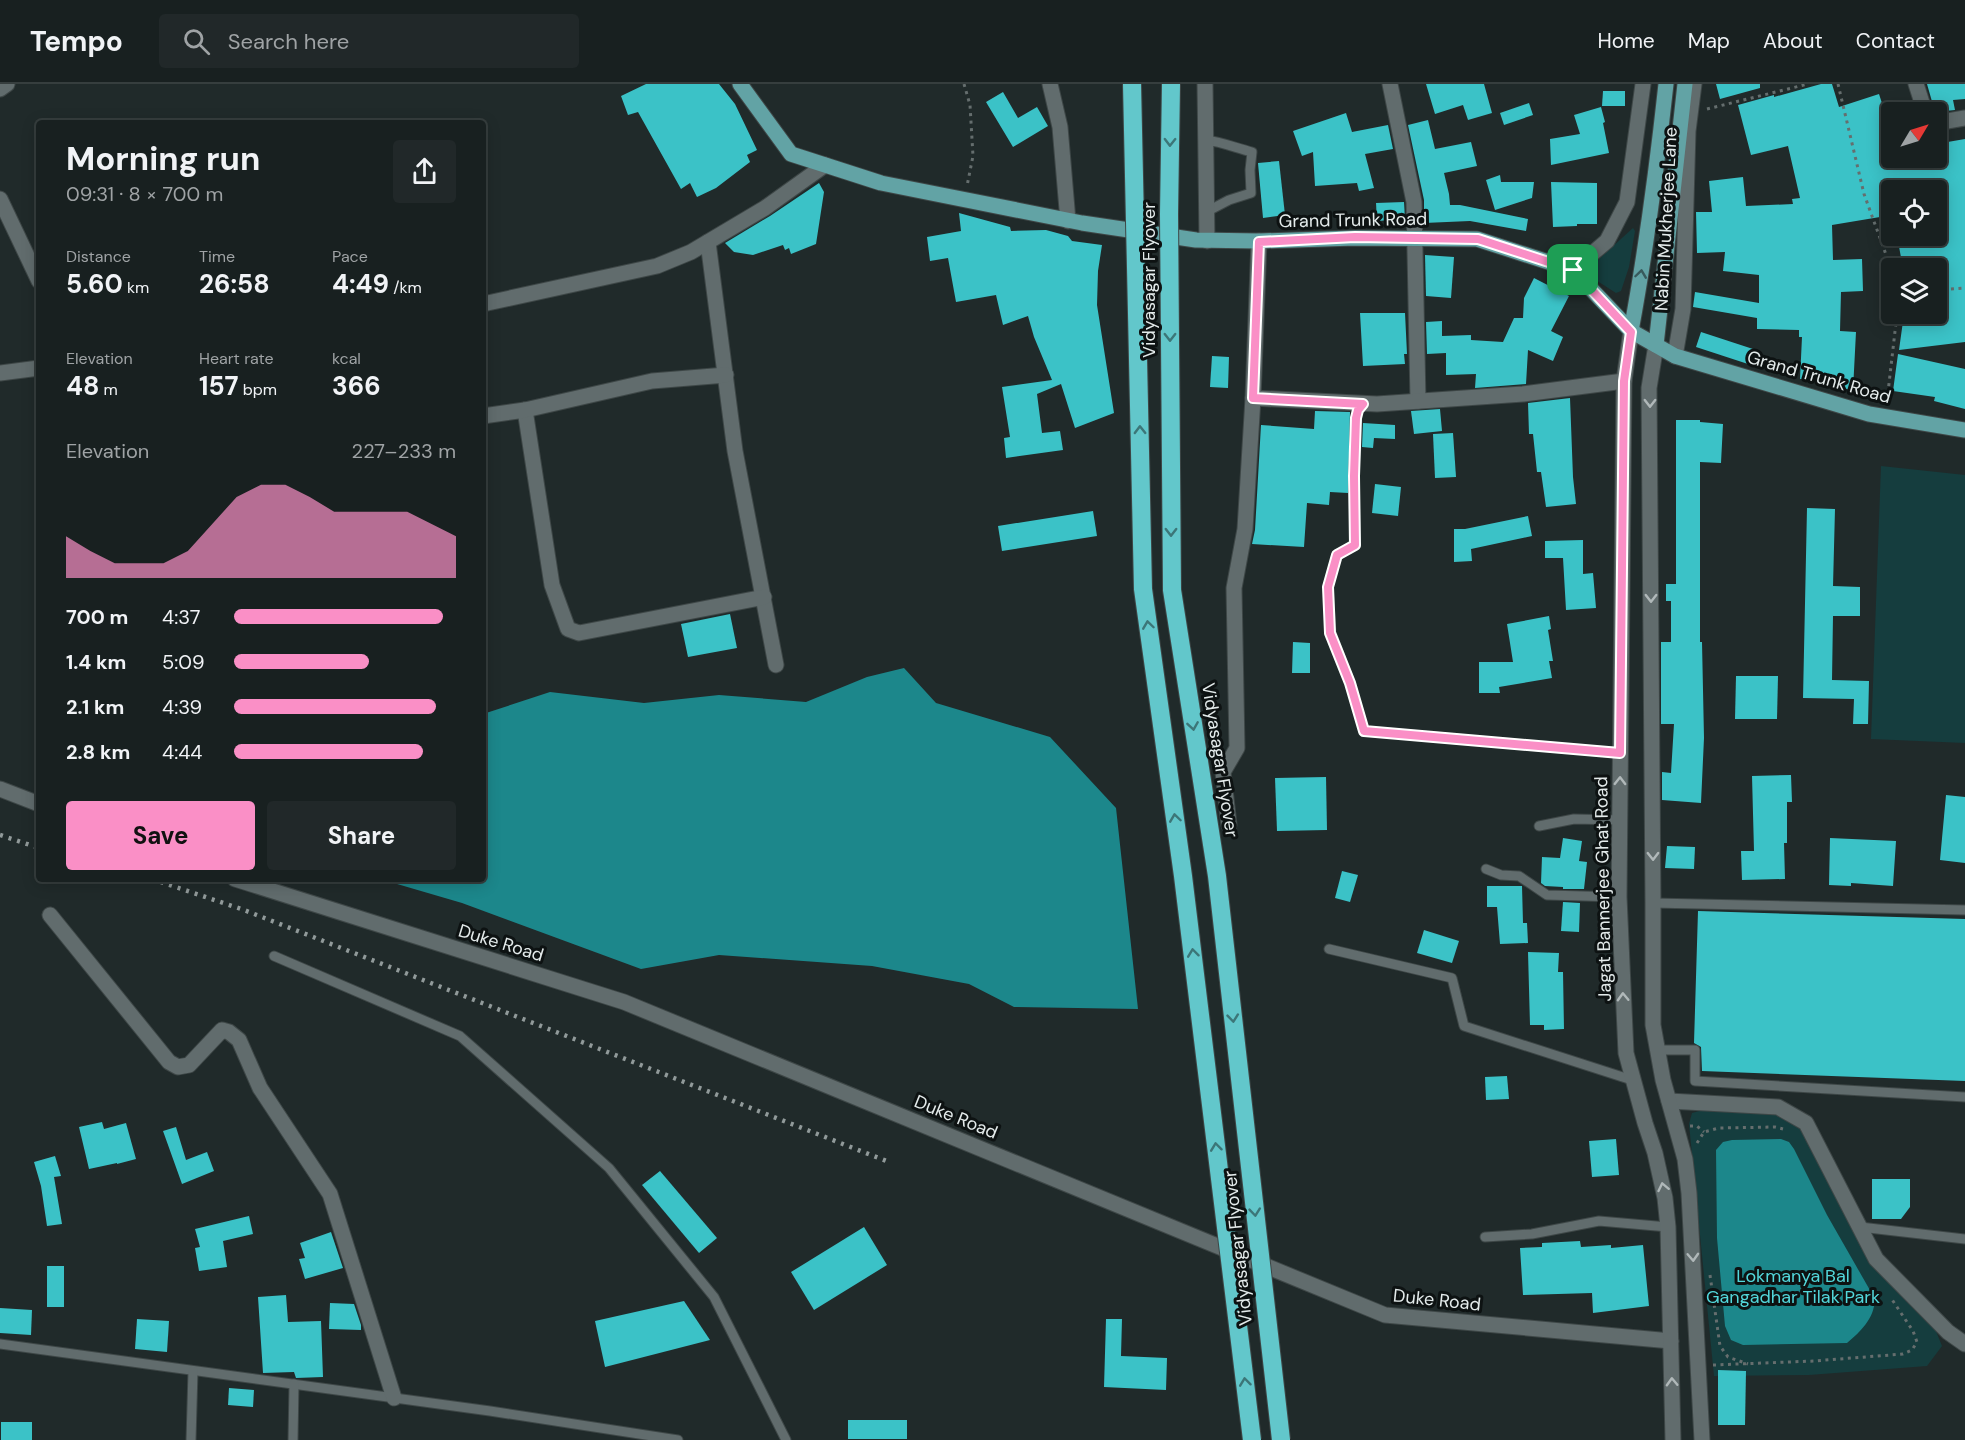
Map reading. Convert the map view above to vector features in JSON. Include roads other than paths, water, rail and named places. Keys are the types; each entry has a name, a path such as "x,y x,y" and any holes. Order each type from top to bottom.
{"highway":[{"name":"Vidyasagar Flyover","path":"1132,84 1143,589 1184,876 1252,1440"},
{"name":"Vidyasagar Flyover","path":"1171,84 1169,226 1172,590 1217,876 1281,1440"}],"main road":[{"name":"Grand Trunk Road","path":"740,84 791,154 881,183 1068,220 1206,241 1259,242 1355,237 1478,239 1573,270 1631,332 1675,356 1857,411 1965,430"},
{"path":"1631,332 1657,165 1666,84"},
{"path":"1656,345 1685,84"}],"street":[{"path":"0,89 7,84"},
{"path":"1050,84 1060,127 1068,220"},
{"path":"1205,84 1206,241"},
{"path":"1390,84 1414,202 1418,401"},
{"path":"1573,270 1607,242 1627,202 1643,84"},
{"name":"Nabin Mukherjee Lane","path":"1675,356 1683,309 1688,131 1694,84"},
{"path":"1916,84 1922,102"},
{"path":"1947,121 1965,118"},
{"path":"486,303 657,266 691,252 765,208 825,165"},
{"path":"0,199 33,255"},
{"path":"708,242 735,451 776,665"},
{"path":"1229,825 1223,772 1237,748 1234,588 1245,529 1259,242"},
{"name":"Jagat Bannerjee Ghat Road","path":"1631,332 1624,381 1619,897 1626,1053 1655,1153 1665,1198 1668,1227 1673,1440"},
{"path":"1656,345 1650,388 1653,1025 1656,1050 1685,1159 1689,1193 1702,1440"},
{"path":"0,373 36,368"},
{"path":"486,416 525,410 652,381 726,375"},
{"path":"1253,398 1363,404 1523,394 1624,381"},
{"path":"525,410 552,585 568,629 579,633 764,597"},
{"path":"0,789 36,803"},
{"name":"Duke Road","path":"245,882 624,1002 1385,1315 1671,1341"},
{"path":"50,915 169,1062 178,1067 189,1065 222,1030 229,1032 239,1040 261,1088 330,1194 394,1398"},
{"path":"1669,1101 1778,1107 1806,1123 1876,1259 1948,1332 1965,1344"}],"lane":[{"path":"1206,140 1225,142 1233,147 1252,152 1251,193 1229,200 1206,212"},
{"path":"1363,404 1356,418 1355,545 1337,555 1328,587 1330,633 1350,683 1364,731 1620,753"},
{"path":"1539,826 1574,819 1620,820"},
{"path":"1486,869 1501,875 1518,876 1547,895 1619,897"},
{"path":"1653,903 1965,910"},
{"path":"1329,949 1452,978 1464,1026 1632,1080"},
{"path":"274,956 460,1036 609,1168 714,1297 786,1440"},
{"path":"1656,1050 1695,1050 1695,1081 1965,1097"},
{"path":"1485,1237 1532,1234 1599,1221 1668,1227"},
{"path":"1860,1227 1965,1239"},
{"path":"0,1344 678,1440"},
{"path":"190,1440 193,1371"},
{"path":"293,1440 294,1384"}],"water":[{"path":"904,668 936,703 1050,737 1116,808 1138,1009 1014,1007 969,984 872,966 719,955 641,969 462,903 390,882 486,882 486,713 550,692 644,703 719,695 806,702 867,677"},
{"path":"1781,1139 1789,1142 1794,1149 1827,1215 1875,1299 1869,1319 1847,1343 1743,1345 1731,1340 1725,1326 1717,1238 1716,1150 1723,1142 1732,1140"}],"railway":[{"path":"0,835 36,847"},
{"path":"161,882 244,910 889,1162"}],"park label":[{"name":"Lokmanya Bal Gangadhar Tilak Park","path":"1793,1286"}]}
